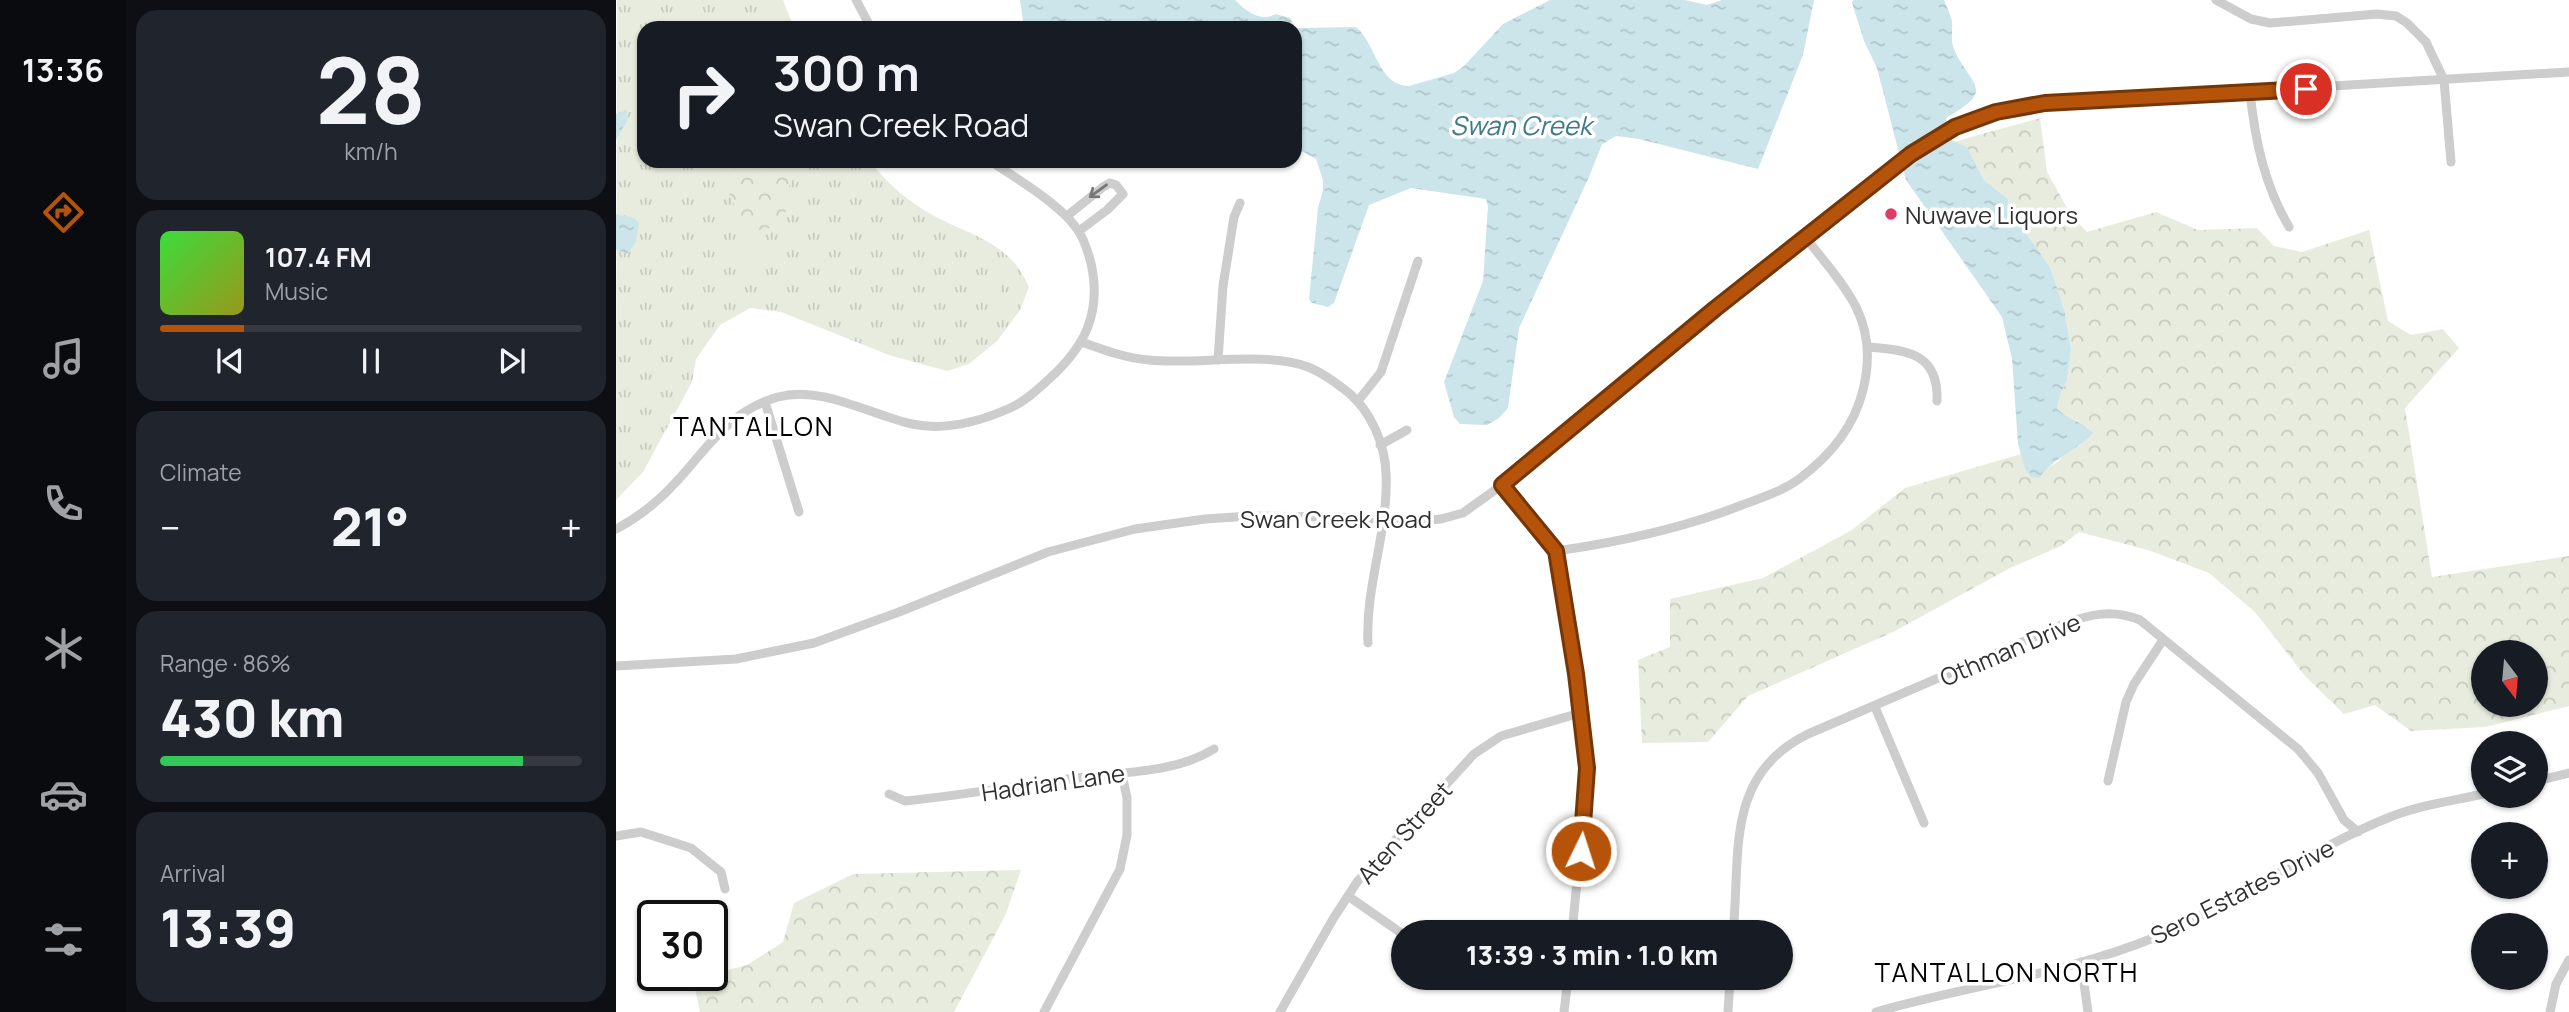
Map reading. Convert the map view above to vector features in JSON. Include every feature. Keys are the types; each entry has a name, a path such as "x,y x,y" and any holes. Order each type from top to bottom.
{"street":[{"path":"856,0 867,21"},
{"path":"2216,0 2251,19 2270,23 2377,14 2396,16 2421,36 2444,80 2451,162"},
{"name":"Swan Creek Road","path":"616,666 736,659 814,643 1048,552 1135,529 1205,519 1251,516 1418,522 1462,513 1502,485 1716,308 1899,164 1928,142 1973,120 2020,106 2045,103 2569,72"},
{"path":"2250,92 2260,158 2279,209 2289,227"},
{"path":"616,529 665,493 730,421 765,402 780,397 810,396 829,399 914,425 943,426 968,423 1012,407 1055,374 1082,342 1092,314 1095,287 1088,250 1079,231 1067,216 1000,168"},
{"path":"1067,216 1111,183 1123,194 1107,211 1079,231"},
{"path":"1218,360 1223,286 1234,217 1240,203"},
{"path":"1556,551 1603,545 1672,529 1738,507 1794,482 1824,458 1846,430 1862,395 1868,368 1868,347 1857,309 1806,238"},
{"path":"1358,401 1381,372 1418,261"},
{"path":"1082,342 1122,356 1144,359 1300,364 1331,379 1358,401 1369,416 1380,445 1386,476 1367,618 1368,643"},
{"path":"1868,347 1906,351 1928,363 1936,378 1937,401"},
{"path":"765,402 799,512"},
{"path":"1380,445 1407,430"},
{"path":"1502,485 1556,551 1576,674 1587,777 1573,920"},
{"name":"Othman Drive","path":"1734,920 1742,821 1749,791 1774,756 1794,741 2064,624 2092,615 2109,613 2130,616 2144,622 2211,676 2298,749 2318,773 2344,820 2358,832"},
{"path":"2108,781 2126,702 2134,684 2163,640"},
{"path":"1875,706 1924,823"},
{"name":"Aten Street","path":"1280,1012 1348,896 1396,838 1478,751 1501,736 1580,713"},
{"name":"Hadrian Lane","path":"889,794 898,799 917,799 1122,774 1180,764 1214,749"},
{"path":"2548,778 2569,773"},
{"path":"1044,1012 1120,869 1126,846 1127,821 1127,798 1122,774"},
{"name":"Sero Estates Drive","path":"1882,1011 2081,962 2159,935 2358,832 2414,809 2471,797"},
{"path":"616,836 641,832 691,848 721,872 725,889"},
{"path":"1348,896 1391,926"},
{"path":"2550,1012 2556,984 2569,960"},
{"path":"2081,962 2088,1012"},
{"path":"1564,1012 1567,990"},
{"path":"1728,1012 1729,990"}],"green space":[{"path":"617,0 783,0 791,21 637,21 637,168 876,168 891,185 927,212 978,236 1002,251 1021,272 1029,287 1020,310 997,341 969,364 947,371 889,355 781,312 750,308 720,325 696,359 692,382 643,472 616,500"},
{"path":"2040,118 2047,172 2071,215 2087,232 2156,212 2198,230 2257,228 2274,246 2302,252 2369,230 2388,321 2411,335 2443,329 2459,348 2405,408 2432,577 2569,556 2569,706 2548,711 2548,640 2471,640 2471,718 2521,718 2485,727 2411,731 2375,705 2344,714 2305,676 2255,612 2209,573 2148,550 2079,532 2061,546 2010,568 1893,632 1748,696 1708,742 1642,743 1638,660 1670,647 1670,599 1763,578 1852,530 1905,488 2021,454 2025,469 2044,470 2094,433 2057,409 2067,381 2071,349 2065,313 2050,267 2014,216 2007,198 1984,180 1967,147 1953,142"},
{"path":"722,168 785,168 789,192 782,222 765,230 745,228 725,185"},
{"path":"754,236 759,238 763,245 758,258 744,268 734,267 730,261 735,248 741,241"},
{"path":"976,277 988,278 1000,285 1001,290 994,300 982,298 973,291 970,283"},
{"path":"1021,870 1005,916 954,1012 700,1012 696,991 728,991 728,970 747,965 783,942 794,903 853,874"}],"water":[{"path":"1020,0 1235,0 1249,12 1259,16 1276,14 1290,18 1292,21 1023,21"},
{"name":"Swan Creek","path":"1550,0 1685,0 1707,5 1722,0 1814,0 1803,55 1758,169 1639,139 1616,136 1602,144 1519,328 1508,408 1499,418 1487,425 1460,424 1454,417 1444,382 1483,281 1488,206 1486,199 1411,188 1369,205 1334,303 1328,307 1312,303 1309,299 1323,180 1316,159 1302,151 1302,28 1356,27 1390,79 1409,86 1454,73 1464,66 1503,24"},
{"path":"1853,0 1944,0 1952,21 1953,46 1972,79 1976,93 1962,108 1946,118 1953,141 1967,147 1984,180 2007,198 2014,216 2050,267 2065,313 2071,349 2067,381 2057,409 2094,433 2051,465 2039,478 2031,477 2025,469 2018,444 2012,359 2002,317 1906,180 1877,68 1864,41"},
{"path":"627,110 627,121 616,140 616,114"},
{"path":"616,214 634,218 639,223 636,242 627,254 616,249"}],"place":[{"name":"Nuwave Liquors","path":"1891,214"}],"district":[{"name":"TANTALLON","path":"754,426"},
{"name":"TANTALLON NORTH","path":"2007,972"}],"route":[{"path":"1581,851 1587,768 1576,674 1556,551 1502,485 1716,308 1911,154 1955,127 1996,112 2045,103 2306,89"}]}
